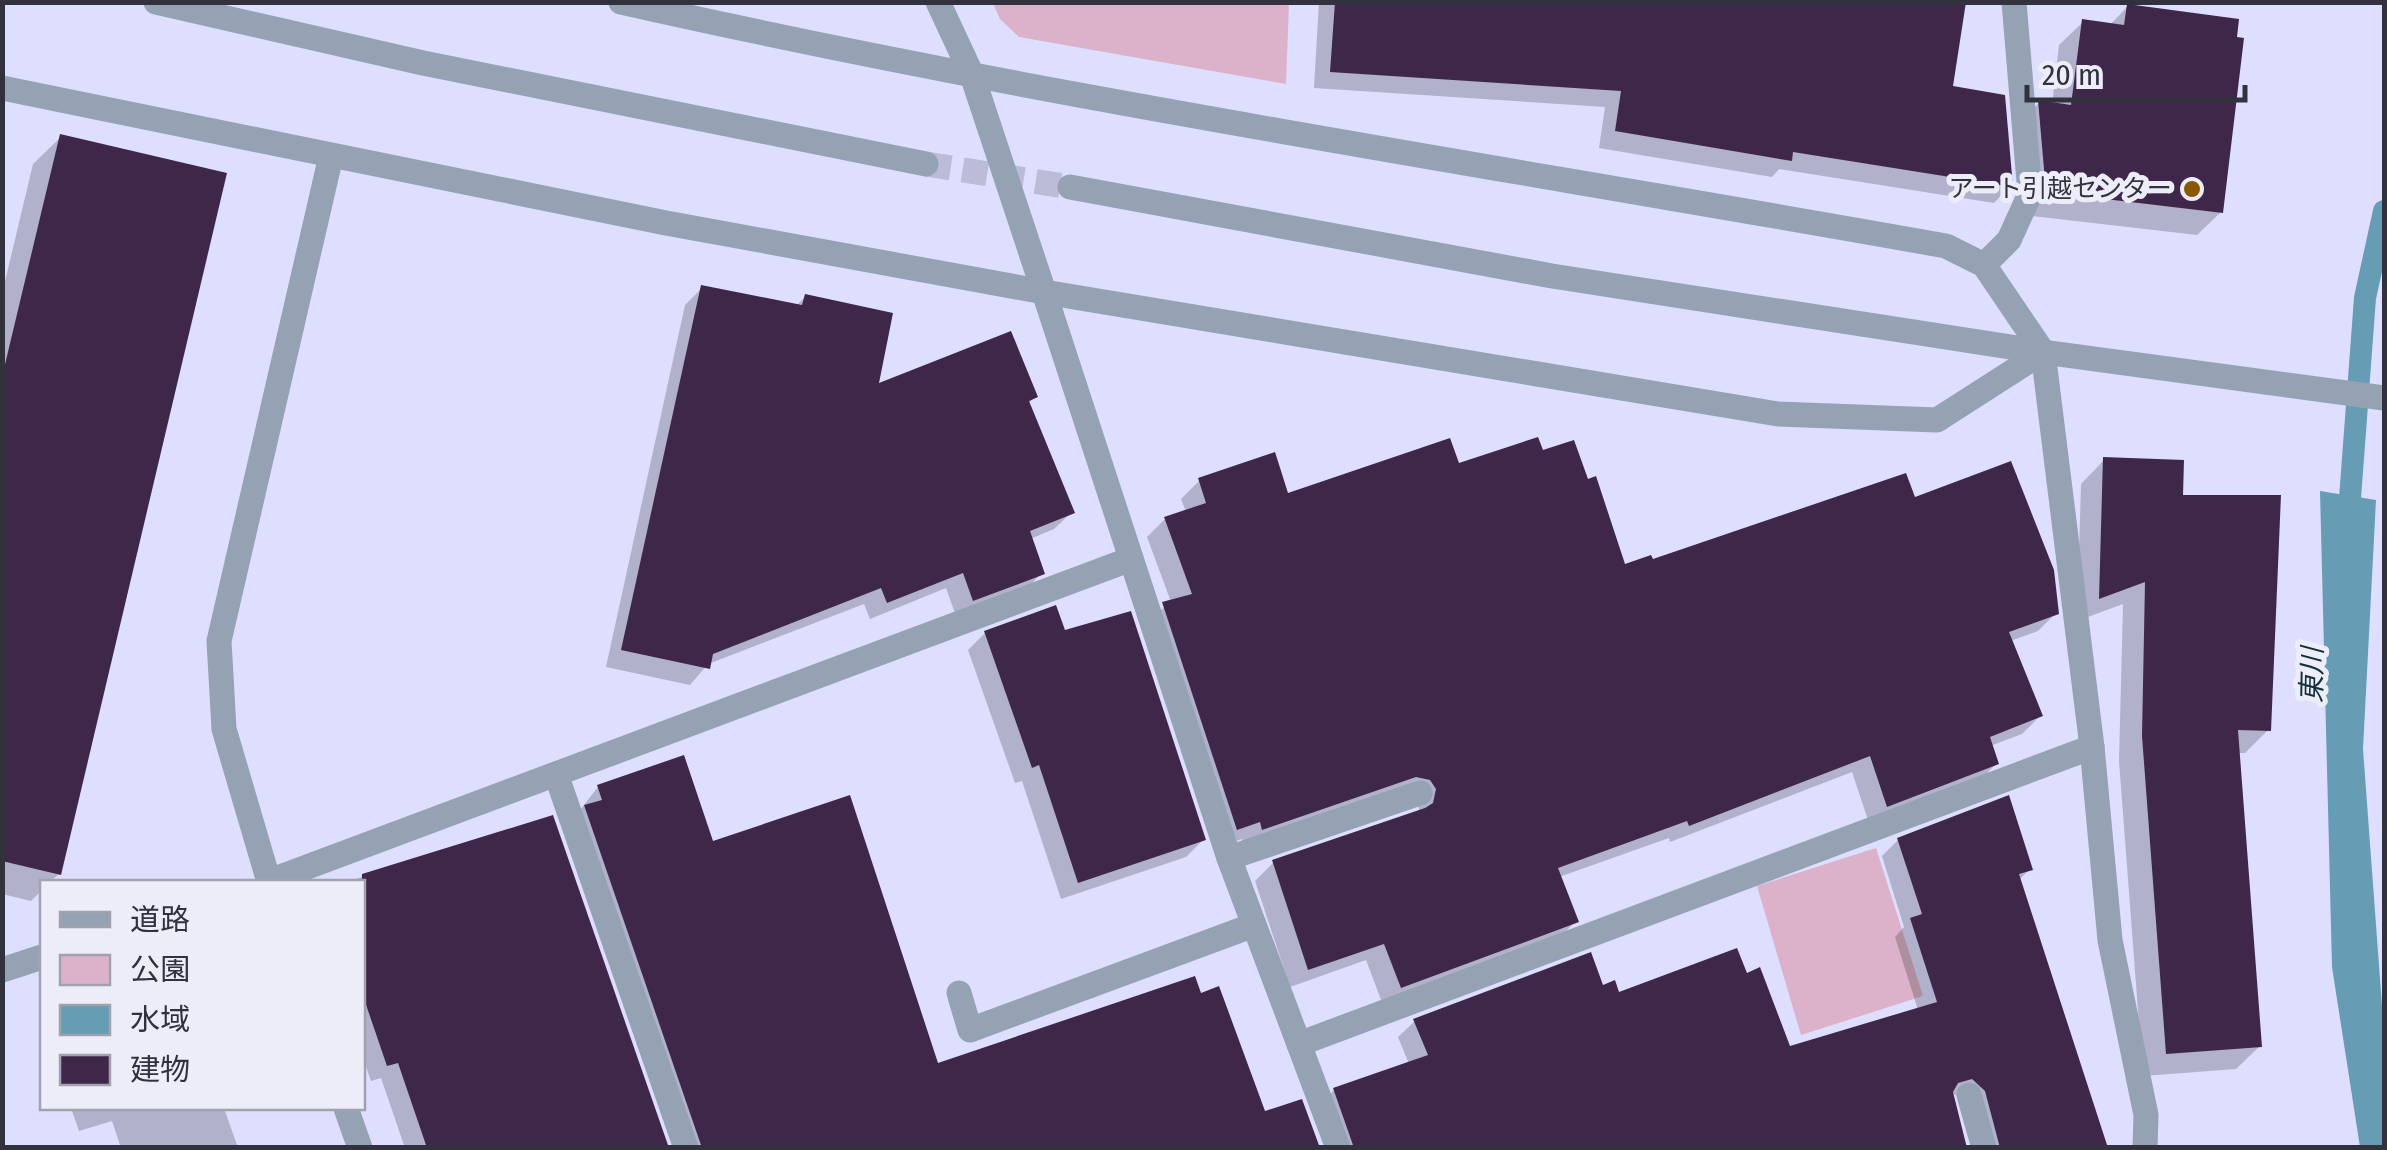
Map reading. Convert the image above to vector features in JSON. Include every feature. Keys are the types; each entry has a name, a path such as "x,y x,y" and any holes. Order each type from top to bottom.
{"street":[{"path":"156,2 423,63 926,164"},
{"path":"621,2 972,75 1344,145 1946,246 1984,265 2043,352 2092,747 2110,940 2146,1115 2145,1148"},
{"path":"938,2 972,75 1229,858 1338,1148"},
{"path":"1984,265 2009,240 2030,194 2014,2"},
{"path":"2,88 332,156 1044,292 1778,414 1936,420 2043,352"},
{"path":"268,880 224,729 219,641 332,156"},
{"path":"1070,187 1552,276 2043,352 2384,398"},
{"path":"274,880 1130,559"},
{"path":"1299,1044 2092,747"},
{"path":"557,777 686,1148"},
{"path":"1229,858 1420,792"},
{"path":"958,994 970,1030 1254,925"},
{"path":"2,970 40,958"},
{"path":"1969,1095 1984,1148"},
{"path":"347,1110 360,1148"}],"green space":[{"path":"993,3 1289,3 1286,84 1019,37 1000,19"},
{"path":"1876,848 1923,996 1801,1035 1757,886"}],"water":[{"path":"2320,491 2376,500 2363,749 2384,1033 2384,1147 2360,1147 2332,967"}],"building":[{"path":"1335,2 1966,2 1953,86 2005,95 2013,187 1793,152 1792,161 1615,131 1621,91 1330,72"},
{"path":"2127,4 2239,19 2237,37 2244,38 2223,213 2046,192 2038,100 2071,105 2082,19 2124,25"},
{"path":"60,134 227,173 61,875 2,861 2,377"},
{"path":"701,285 802,305 805,294 893,313 879,383 1011,331 1038,397 1029,401 1075,513 1030,531 1045,574 973,601 963,573 887,603 881,588 713,654 710,669 621,650"},
{"path":"1538,437 1543,450 1574,440 1588,479 1596,476 1625,564 1651,555 1653,559 1906,473 1915,497 2011,461 2054,570 2059,614 2009,632 2043,716 1990,737 1999,764 1887,807 1870,756 1689,826 1687,821 1558,868 1579,922 1401,988 1384,944 1308,970 1272,860 1425,808 1433,803 1436,789 1430,780 1416,777 1262,830 1260,822 1237,830 1162,602 1192,594 1164,517 1206,503 1198,478 1275,452 1288,493 1450,438 1459,463"},
{"path":"2103,457 2184,460 2183,495 2281,495 2271,731 2238,730 2262,1047 2166,1054 2142,736 2145,582 2099,599"},
{"path":"1056,605 1065,630 1131,611 1206,840 1078,883 1039,765 1032,768 984,631"},
{"path":"684,755 713,841 850,795 938,1063 1195,976 1201,993 1219,986 1265,1111 1302,1099 1320,1148 702,1148 584,805 602,800 597,785"},
{"path":"2009,795 2033,870 2019,874 2108,1148 2000,1148 1985,1091 1972,1079 1958,1083 1953,1092 1967,1148 1354,1148 1333,1088 1428,1055 1413,1019 1591,952 1603,985 1615,980 1619,992 1737,948 1747,973 1760,967 1790,1046 1937,1002 1910,918 1922,914 1897,838"},
{"path":"553,815 669,1148 427,1148 398,1063 387,1066 365,1002 362,874"}],"waterway":[{"name":"東川","path":"2348,525 2365,298 2384,211"}],"tunnel":[{"path":"926,164 1070,187"}],"place":[{"name":"アート引越センター","path":"2192,189"}]}
